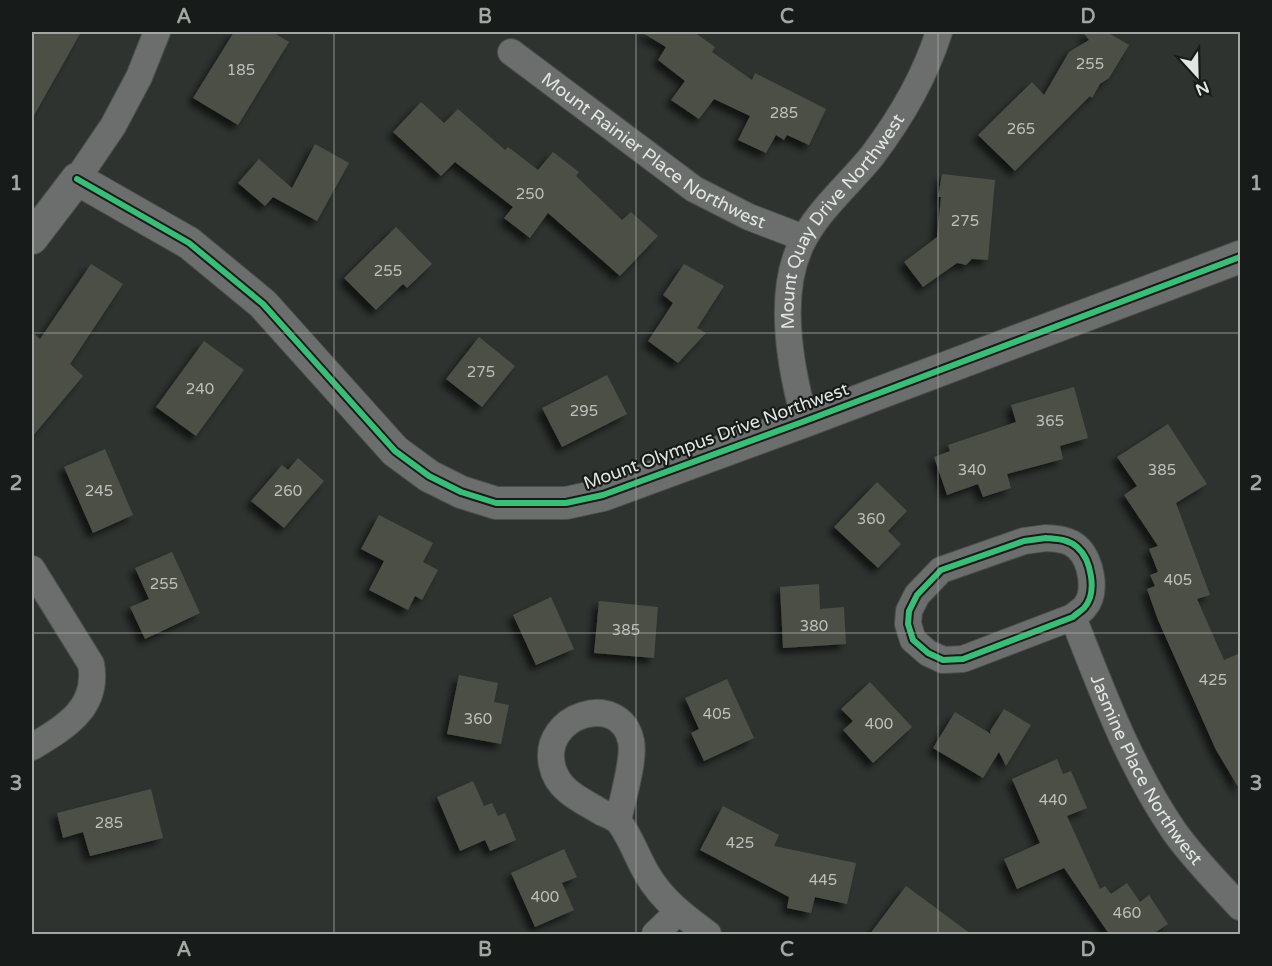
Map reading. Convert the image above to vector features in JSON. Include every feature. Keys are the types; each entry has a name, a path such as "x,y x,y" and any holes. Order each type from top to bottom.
{"street":[{"path":"32,238 77,179 113,126 139,77 157,32"},
{"name":"Mount Quay Drive Northwest","path":"805,421 797,392 788,334 792,271 804,238 871,157 896,122 921,76 939,32"},
{"name":"Mount Rainier Place Northwest","path":"511,52 694,189 749,217 804,238"},
{"name":"Mount Olympus Drive Northwest","path":"77,179 189,243 263,304 395,451 429,476 461,492 496,503 566,503 603,495 1240,257"},
{"path":"1046,538 1066,540 1078,547 1091,575 1091,592 1086,607 1072,616 963,659 943,660 928,653 913,640 908,624 909,610 917,595 941,570 1024,541 1046,538"},
{"path":"32,569 91,664 93,676 92,692 75,718 32,747"},
{"name":"Jasmine Place Northwest","path":"1072,616 1119,733 1146,785 1175,833 1240,907"},
{"path":"618,821 648,877 664,898 678,912 708,934"},
{"path":"655,934 678,912"}],"building":[{"path":"32,32 81,32 32,119"},
{"path":"234,32 272,32 289,42 238,125 193,98"},
{"path":"641,32 694,32 715,47 712,52 752,80 755,73 826,109 809,145 787,135 784,140 776,135 766,153 738,140 750,116 714,99 699,119 671,100 685,81 658,60 666,47"},
{"path":"1083,32 1107,32 1129,45 1109,78 1100,84 1092,98 1090,96 1015,171 978,135 1032,82 1044,95 1069,52 1089,40"},
{"path":"421,102 444,123 458,109 505,150 508,147 538,170 553,152 579,172 576,176 622,220 631,212 658,236 620,276 548,213 530,238 504,218 513,207 455,162 441,176 393,132"},
{"path":"315,144 349,163 317,221 273,197 265,206 238,183 259,159 292,188"},
{"path":"942,174 995,180 988,260 972,259 966,265 957,263 923,287 904,262 937,237 941,197 938,197"},
{"path":"396,227 432,264 407,288 403,284 376,310 344,278"},
{"path":"91,264 123,284 70,364 83,376 32,437 32,332 40,339"},
{"path":"684,264 724,286 697,328 706,333 678,363 648,341 673,303 663,295"},
{"path":"479,337 515,366 482,407 446,379"},
{"path":"204,341 244,370 196,436 156,407"},
{"path":"607,375 627,414 562,447 542,408"},
{"path":"1074,387 1088,438 1060,446 1063,459 1007,474 1011,488 983,497 978,484 947,495 934,457 950,451 948,445 1016,422 1011,405"},
{"path":"1168,424 1207,484 1176,503 1210,595 1197,599 1224,660 1240,653 1240,790 1216,750 1158,620 1147,589 1155,586 1150,575 1158,572 1149,549 1158,546 1124,495 1137,486 1117,457"},
{"path":"105,449 133,515 93,533 64,467"},
{"path":"298,458 324,481 284,528 251,501 282,465 288,470"},
{"path":"877,482 907,511 888,531 901,544 878,568 834,527"},
{"path":"379,515 433,543 423,562 438,570 422,600 415,596 408,610 369,590 384,561 361,549"},
{"path":"172,552 200,613 145,639 130,607 149,599 135,568"},
{"path":"819,584 820,609 844,607 846,644 783,648 780,587"},
{"path":"551,597 574,649 536,665 513,615"},
{"path":"599,601 658,607 654,658 594,653"},
{"path":"459,675 498,683 494,702 509,705 501,744 447,734"},
{"path":"727,679 754,738 704,761 691,733 699,729 685,698"},
{"path":"870,682 912,727 873,763 843,730 853,721 841,709"},
{"path":"1004,709 1031,725 1006,766 999,752 983,778 933,748 955,712 991,734 990,731"},
{"path":"1057,759 1063,774 1071,771 1087,808 1067,816 1100,889 1105,886 1111,894 1127,883 1140,902 1149,895 1168,924 1153,934 1109,934 1064,868 1017,889 1004,859 1040,843 1012,779"},
{"path":"473,781 484,806 492,803 498,816 505,813 516,840 490,851 485,840 460,851 437,797"},
{"path":"151,789 163,838 90,856 83,832 63,838 57,813"},
{"path":"723,806 779,835 774,846 856,863 847,904 815,897 811,913 787,908 789,897 700,850"},
{"path":"564,849 577,877 562,883 574,910 535,927 511,873"},
{"path":"906,886 971,934 870,934"}],"cycle path":[{"path":"77,179 189,243 263,304 395,451 429,476 461,492 496,503 566,503 603,495 1240,257"},
{"path":"1046,538 1074,544 1086,559 1091,576 1091,594 1084,608 1073,617 963,659 943,660 928,653 913,640 908,624 909,611 917,595 941,570 1024,541 1046,538"}]}
